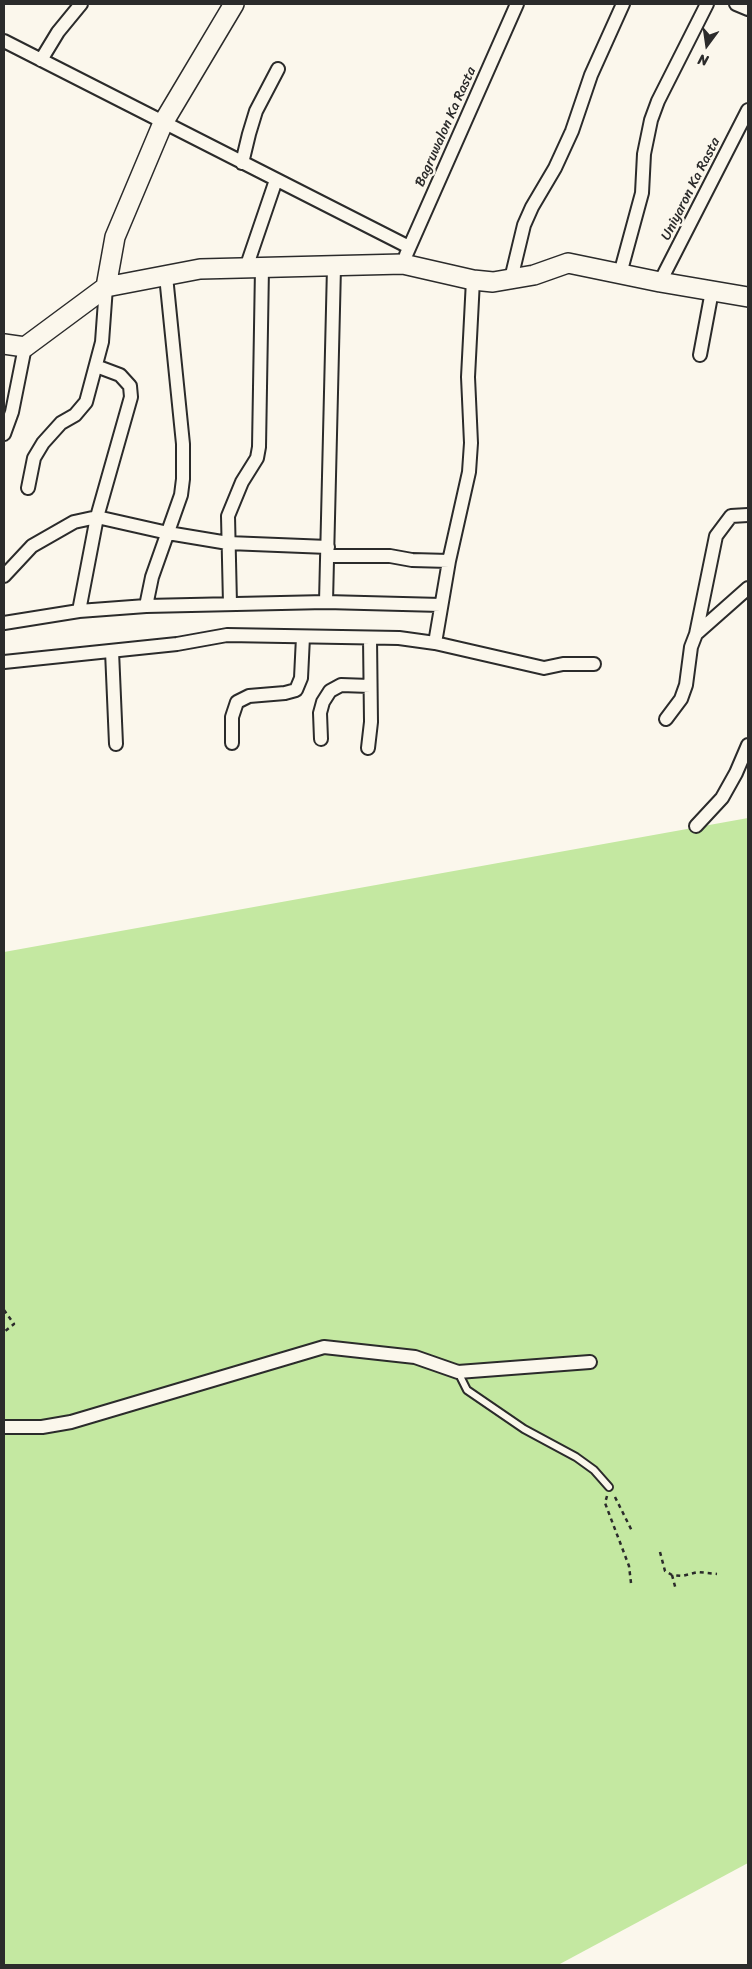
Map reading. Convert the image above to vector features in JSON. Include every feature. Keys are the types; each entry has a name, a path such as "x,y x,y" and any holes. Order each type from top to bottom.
{"street":[{"path":"41,60 58,32 81,4"},
{"path":"28,488 34,458 43,443 61,423 76,415 86,402 102,342 106,287 115,237 163,123 234,4"},
{"name":"Bagruwalon Ka Rasta","path":"406,256 517,4"},
{"path":"511,279 524,226 532,207 555,168 572,131 591,75 623,4"},
{"path":"620,274 642,193 644,154 651,120 658,101 707,4"},
{"path":"736,4 748,9"},
{"path":"4,41 276,180 406,256 473,280 493,282 511,279 534,275 568,264 660,282 748,296"},
{"path":"242,163 248,134 256,111 278,69"},
{"name":"Uniyaron Ka Rasta","path":"660,282 748,110"},
{"path":"230,604 228,516 242,482 256,458 258,447 254,268 276,180"},
{"path":"4,434 12,412 25,347 106,287 200,269 334,267 406,256"},
{"path":"326,602 334,267"},
{"path":"146,606 152,576 181,496 183,479 183,444 166,276"},
{"path":"435,643 449,560 469,462 471,442 468,377 473,280"},
{"path":"700,355 712,291"},
{"path":"4,344 25,347"},
{"path":"79,611 97,517 131,398 130,386 120,375 96,366"},
{"path":"666,719 681,699 686,685 691,647 696,634 716,536 731,516 748,515"},
{"path":"4,576 32,546 74,522 97,517 168,533 228,543 390,556 412,560 449,560"},
{"path":"696,634 748,588"},
{"path":"4,622 79,611 146,606 326,602 441,605"},
{"path":"4,662 177,644 227,635 400,638 435,643 544,668 563,664 594,664"},
{"path":"232,743 232,717 237,702 249,696 285,693 296,690 302,678 303,636"},
{"path":"368,748 371,722 370,638"},
{"path":"112,650 116,744"},
{"path":"321,739 320,713 323,702 330,691 341,685 370,686"},
{"path":"696,826 722,798 736,773 748,745"},
{"path":"4,1427 42,1427 72,1422 324,1347 415,1357 458,1372 590,1362"}],"lane":[{"path":"458,1372 467,1390 524,1429 576,1457 594,1470 609,1487"}],"path":[{"path":"4,1310 14,1324 4,1332"},
{"path":"609,1487 632,1530"},
{"path":"609,1487 605,1503 629,1566 631,1583"},
{"path":"660,1552 665,1571 672,1575 682,1576 698,1572 717,1574"},
{"path":"672,1575 676,1590"}],"green space":[{"path":"748,818 748,1863 558,1965 4,1965 4,952"}]}
